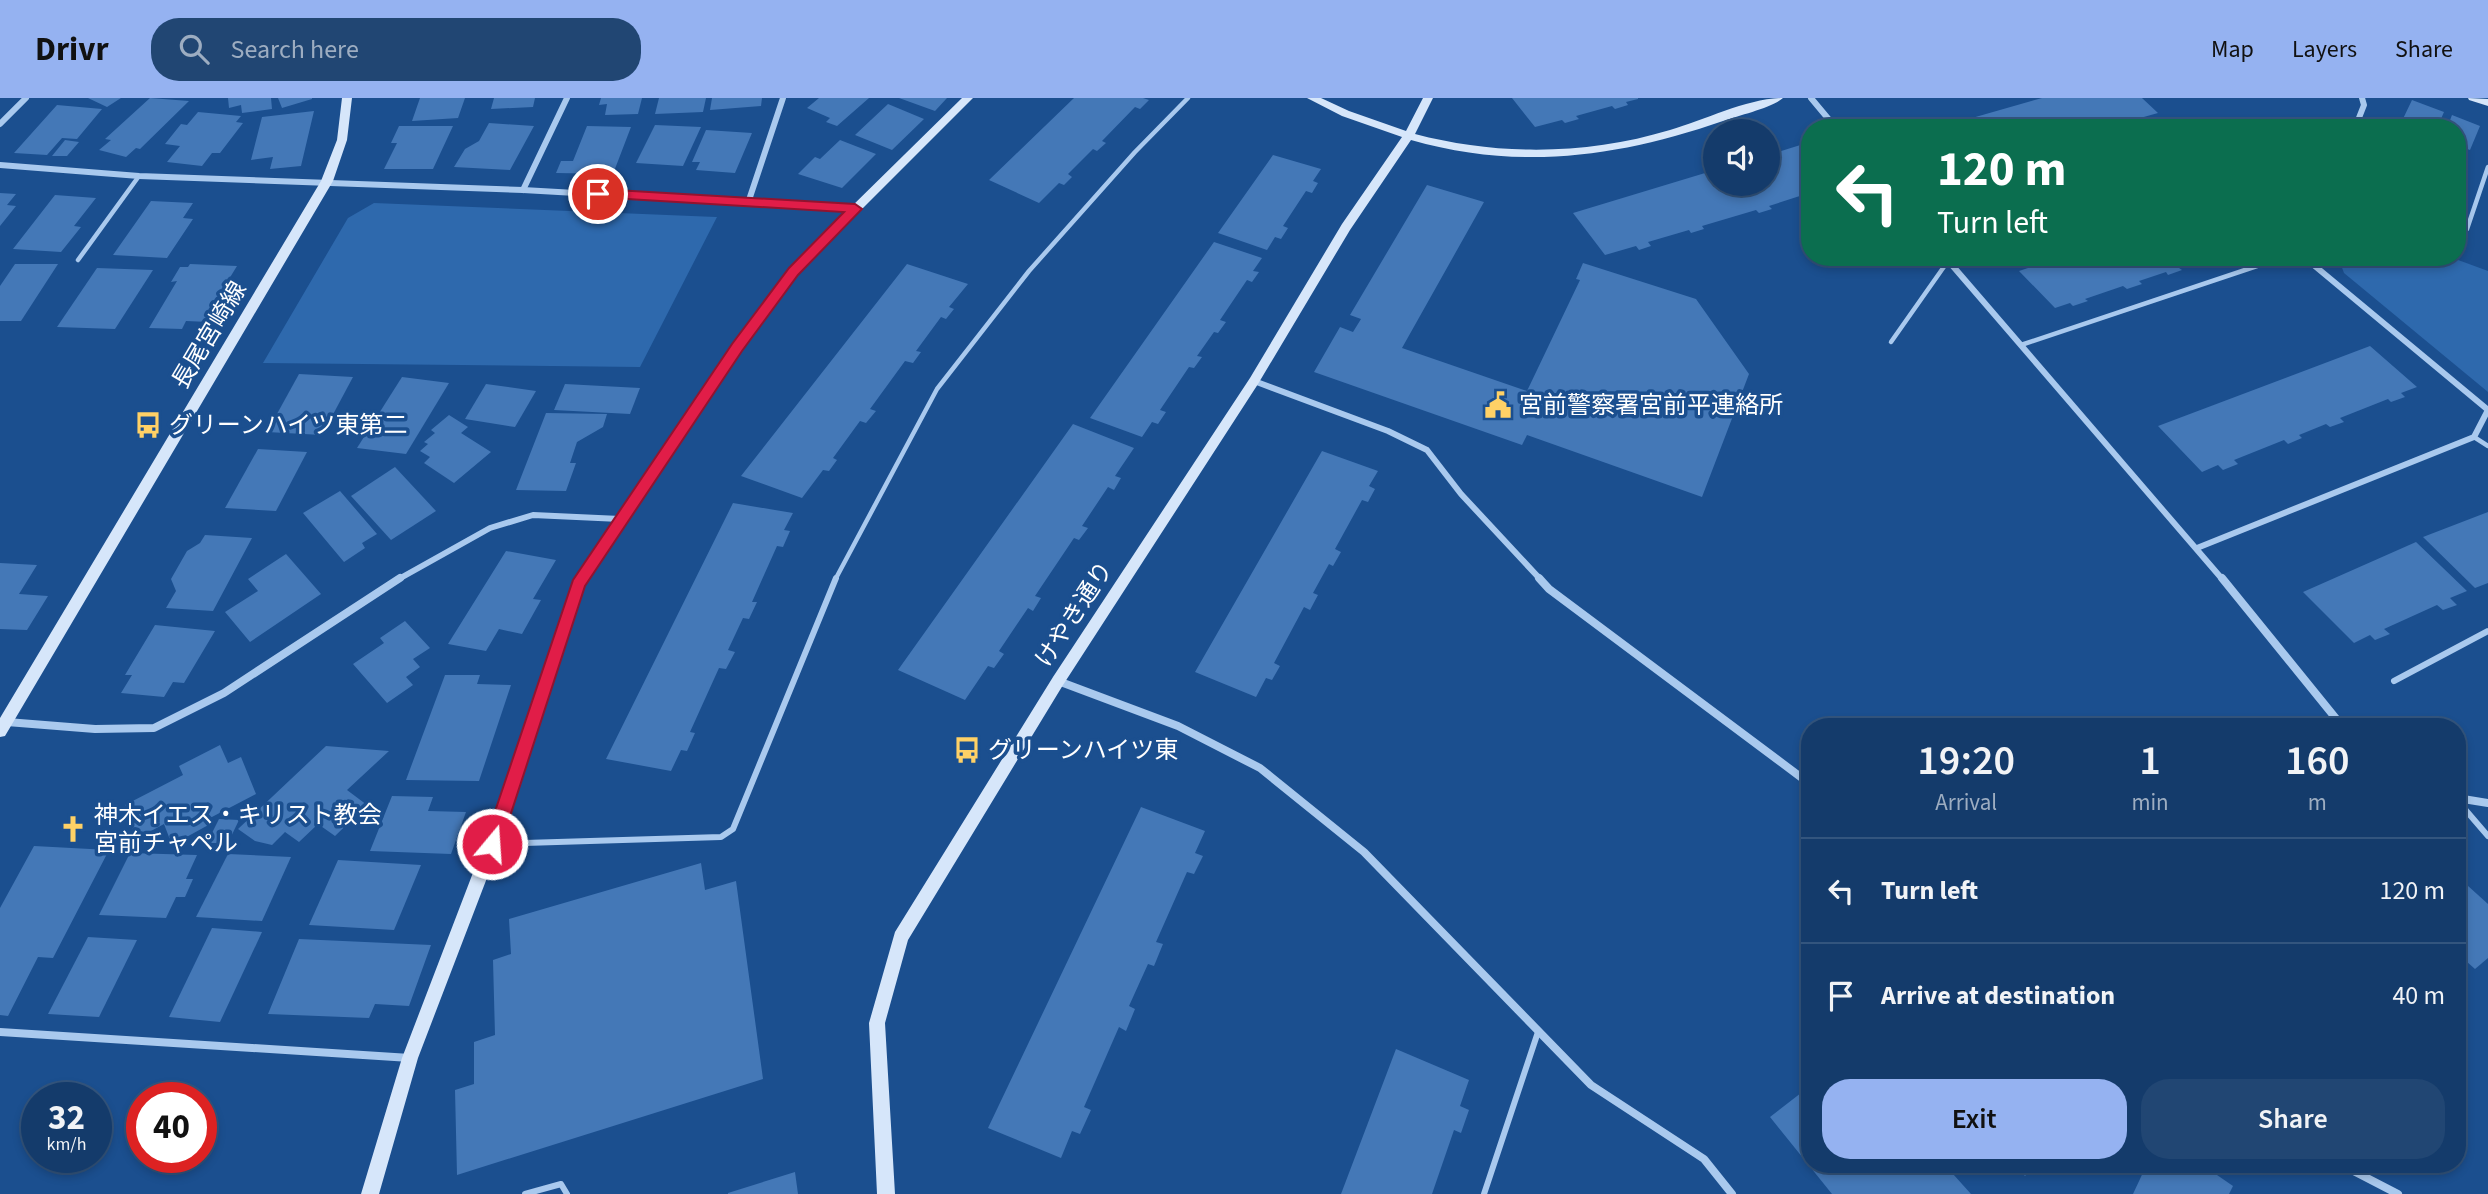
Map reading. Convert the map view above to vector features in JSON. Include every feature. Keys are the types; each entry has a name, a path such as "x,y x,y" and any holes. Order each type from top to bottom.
{"street":[{"path":"0,124 26,98"},
{"name":"長尾宮崎線","path":"3,726 327,181 342,140 347,98"},
{"path":"523,190 566,98"},
{"path":"749,201 783,98"},
{"path":"370,1194 410,1058 492,844 578,584 723,366 793,271 968,98"},
{"path":"1311,98 1338,112 1409,135 1485,151 1555,154 1605,149 1659,137 1778,98"},
{"name":"けやき通り","path":"886,1194 877,1023 901,937 1058,681 1254,381 1346,227 1409,135 1427,98"},
{"path":"1811,98 1828,119"},
{"path":"2359,119 2364,105 2362,98"},
{"path":"2473,98 2488,103"},
{"path":"0,165 139,176 523,190 855,209"},
{"path":"1953,266 2197,548 2335,718"},
{"path":"2197,548 2474,437 2488,410 2315,266"},
{"path":"1254,381 1388,431 1427,450 1461,494 1549,589 1801,777"},
{"path":"3,726 154,728 224,693 400,578 490,528 533,515 620,519"},
{"path":"1058,681 1178,726 1260,768 1364,852 1591,1085 1704,1159 1732,1194"},
{"path":"2466,800 2488,803"},
{"path":"0,1032 410,1058"},
{"path":"2357,1173 2398,1194"}],"lane":[{"path":"492,844 721,837 733,829 841,565 937,389 1029,271 1135,152 1188,98"},
{"path":"2466,229 2488,167"},
{"path":"78,260 139,176"},
{"path":"1891,342 1942,266"},
{"path":"2021,345 2257,266"},
{"path":"2474,437 2488,446"},
{"path":"2394,681 2488,631"},
{"path":"2466,810 2488,836"},
{"path":"1484,1194 1538,1032"},
{"path":"525,1194 561,1184 567,1194"}],"shaded area":[{"path":"374,203 717,217 640,367 263,363 348,218"},
{"path":"2466,263 2488,271 2488,392 2344,273 2341,266 2466,266"}],"building":[{"path":"88,98 121,98 107,107"},
{"path":"150,98 189,101 140,149 136,148 126,157 99,150 111,140 105,139"},
{"path":"228,98 271,98 272,109 242,113 241,105 229,108"},
{"path":"278,98 312,98 312,99 282,108"},
{"path":"420,98 465,98 458,118 412,121"},
{"path":"494,98 535,98 533,107 491,109"},
{"path":"601,98 642,98 638,114 605,115 607,104 599,105"},
{"path":"659,98 706,98 703,112 655,114"},
{"path":"712,98 762,98 761,106 710,110"},
{"path":"819,98 869,98 837,126 826,122 830,118 807,108"},
{"path":"899,98 947,98 935,111"},
{"path":"1074,98 1149,100 1140,109 1135,107 1102,141 1106,143 1097,151 1093,149 1068,174 1072,177 1064,185 1059,183 1039,203 989,180"},
{"path":"1512,98 1638,99 1615,109 1612,106 1576,116 1579,119 1565,123 1562,120 1535,127"},
{"path":"2042,98 2142,98 2158,113 2137,119 1968,119"},
{"path":"2412,100 2444,112 2441,119 2403,119"},
{"path":"888,104 924,119 892,150 855,135"},
{"path":"57,105 102,109 77,139 62,138 47,155 14,153"},
{"path":"314,111 301,166 270,169 273,157 251,160 262,117"},
{"path":"198,112 241,116 236,122 243,123 220,153 212,153 202,166 167,162 180,146 165,144 181,124 187,125"},
{"path":"2466,120 2480,126 2470,150 2466,148"},
{"path":"489,123 534,126 510,170 454,167 465,149 479,141"},
{"path":"655,125 701,127 683,166 636,163"},
{"path":"399,126 453,126 433,169 384,169 397,143 391,143"},
{"path":"587,126 631,127 613,174 556,173 561,161 573,161"},
{"path":"706,130 752,133 735,173 696,170 700,162 692,162"},
{"path":"65,140 79,142 67,156 52,156"},
{"path":"840,140 876,154 842,188 798,174 815,157 820,159"},
{"path":"1801,145 1801,196 1769,206 1772,209 1759,213 1756,210 1702,226 1704,229 1691,233 1689,230 1648,242 1651,246 1639,250 1636,246 1605,255 1573,213 1703,174 1703,196 1780,196 1780,151"},
{"path":"1273,155 1321,169 1313,181 1318,183 1312,193 1306,191 1283,226 1288,228 1281,239 1275,237 1267,250 1218,233"},
{"path":"1427,185 1484,202 1402,348 1527,391 1580,280 1576,279 1583,263 1696,299 1749,374 1702,497 1527,435 1522,445 1314,372 1340,327 1353,332 1361,319 1350,315"},
{"path":"0,193 16,194 7,205 16,206 0,226"},
{"path":"55,195 96,198 74,226 81,227 61,252 13,249"},
{"path":"151,201 193,203 183,218 193,219 167,258 113,255"},
{"path":"1214,242 1262,258 1253,271 1259,272 1252,282 1247,280 1220,320 1226,322 1218,333 1214,332 1197,356 1202,357 1194,368 1189,367 1160,410 1166,412 1158,424 1152,422 1142,437 1090,418"},
{"path":"15,264 58,264 21,321 0,321 0,286"},
{"path":"190,264 237,266 218,297 224,297 209,322 186,321 182,329 149,328 177,281 171,282 180,267 188,267"},
{"path":"907,264 968,284 949,307 954,309 946,319 941,317 916,351 921,352 913,363 905,361 870,409 876,411 866,423 860,421 833,458 837,460 829,471 823,470 802,498 741,476"},
{"path":"2034,266 2185,266 2179,268 2182,270 2168,275 2166,272 2139,281 2142,284 2127,289 2123,286 2073,306 2070,303 2055,308 2019,271"},
{"path":"97,268 153,270 115,329 57,327"},
{"path":"2370,346 2417,387 2401,393 2405,397 2391,402 2388,399 2340,418 2344,422 2330,427 2326,424 2299,435 2302,438 2288,444 2284,440 2234,460 2238,464 2223,470 2218,465 2202,472 2158,426"},
{"path":"299,374 353,377 322,435 267,432"},
{"path":"402,377 449,383 406,454 357,448"},
{"path":"486,384 536,391 515,427 465,419"},
{"path":"565,384 640,388 630,414 554,410"},
{"path":"546,413 607,414 603,427 577,442 570,463 576,463 566,491 516,490"},
{"path":"449,415 468,427 461,433 491,452 454,483 424,463 430,457 420,451 428,444 424,442 435,433 431,430"},
{"path":"1073,424 1134,448 1115,476 1121,478 1114,490 1108,487 1082,526 1088,528 1079,540 1074,538 1035,596 1041,598 1033,611 1028,608 999,651 1004,654 994,668 988,666 965,700 898,670"},
{"path":"258,449 307,452 276,511 225,508"},
{"path":"1322,451 1378,471 1369,486 1375,489 1368,502 1362,500 1335,549 1341,552 1333,566 1329,564 1313,593 1318,595 1310,610 1304,607 1274,663 1280,666 1272,680 1266,678 1256,697 1195,672"},
{"path":"395,467 436,511 391,540 351,496"},
{"path":"340,491 377,534 362,543 365,548 344,562 303,513"},
{"path":"733,503 793,513 784,530 790,531 783,547 777,546 752,602 757,602 749,619 743,618 728,650 735,652 726,669 719,668 690,732 695,733 687,751 681,750 671,771 606,759"},
{"path":"2488,512 2488,583 2475,588 2423,537"},
{"path":"205,535 252,538 213,611 166,608 176,591 171,579 187,551 200,543"},
{"path":"2416,542 2467,591 2450,598 2457,605 2443,610 2437,605 2384,629 2390,634 2375,640 2370,635 2354,643 2303,592"},
{"path":"506,551 556,560 533,599 541,600 522,634 499,629 486,651 448,644"},
{"path":"286,554 321,594 250,642 225,612 258,591 248,579"},
{"path":"0,563 37,565 19,594 48,596 27,630 0,629"},
{"path":"405,621 430,648 413,659 420,667 406,677 413,685 387,703 353,664 384,643 380,638"},
{"path":"155,625 215,631 184,683 173,682 164,697 121,693 132,675 125,675"},
{"path":"445,675 480,675 477,684 511,685 479,781 406,780"},
{"path":"220,745 228,763 241,757 256,794 210,818 212,823 172,845 164,824 136,839 125,805 183,775 179,766"},
{"path":"326,746 389,751 347,790 367,805 335,836 318,824 299,842 285,832 272,845 255,841 238,829"},
{"path":"392,796 433,797 428,811 466,812 451,854 370,851"},
{"path":"1141,807 1205,831 1195,853 1203,856 1194,874 1187,872 1156,942 1163,944 1154,966 1148,964 1129,1006 1135,1009 1126,1031 1119,1027 1084,1107 1091,1110 1080,1134 1072,1131 1061,1158 988,1128"},
{"path":"219,819 239,820 228,843 207,843"},
{"path":"34,846 109,850 53,958 38,957 8,1016 0,1015 0,908"},
{"path":"130,853 197,855 186,879 193,879 185,897 176,897 166,918 99,915"},
{"path":"228,854 291,857 262,921 196,917"},
{"path":"338,860 421,865 394,930 309,925"},
{"path":"701,863 705,890 736,881 763,1079 457,1175 455,1090 474,1084 474,1042 495,1035 493,960 511,954 509,919"},
{"path":"2466,884 2488,904 2488,958 2475,969 2466,961"},
{"path":"212,928 262,932 220,1022 169,1017"},
{"path":"88,937 137,940 99,1017 48,1014"},
{"path":"299,939 431,945 409,1006 375,1004 369,1018 268,1014"},
{"path":"1396,1049 1469,1080 1460,1106 1469,1110 1461,1133 1454,1130 1432,1194 1341,1194"},
{"path":"1801,1093 1801,1156 1770,1117"},
{"path":"795,1172 798,1194 728,1194 728,1193"},
{"path":"1815,1173 1952,1173 1971,1194 1832,1194"},
{"path":"2143,1173 2214,1173 2233,1186 2229,1194 2133,1194"}],"place":[{"name":"宮前警察署宮前平連絡所","path":"1498,405"},
{"name":"グリーンハイツ東第二","path":"148,425"},
{"name":"グリーンハイツ東","path":"967,750"},
{"name":"神木イエス・キリスト教会 宮前チャペル","path":"73,829"}],"route":[{"path":"492,844 578,584 723,366 793,271 855,209 598,194"}]}
